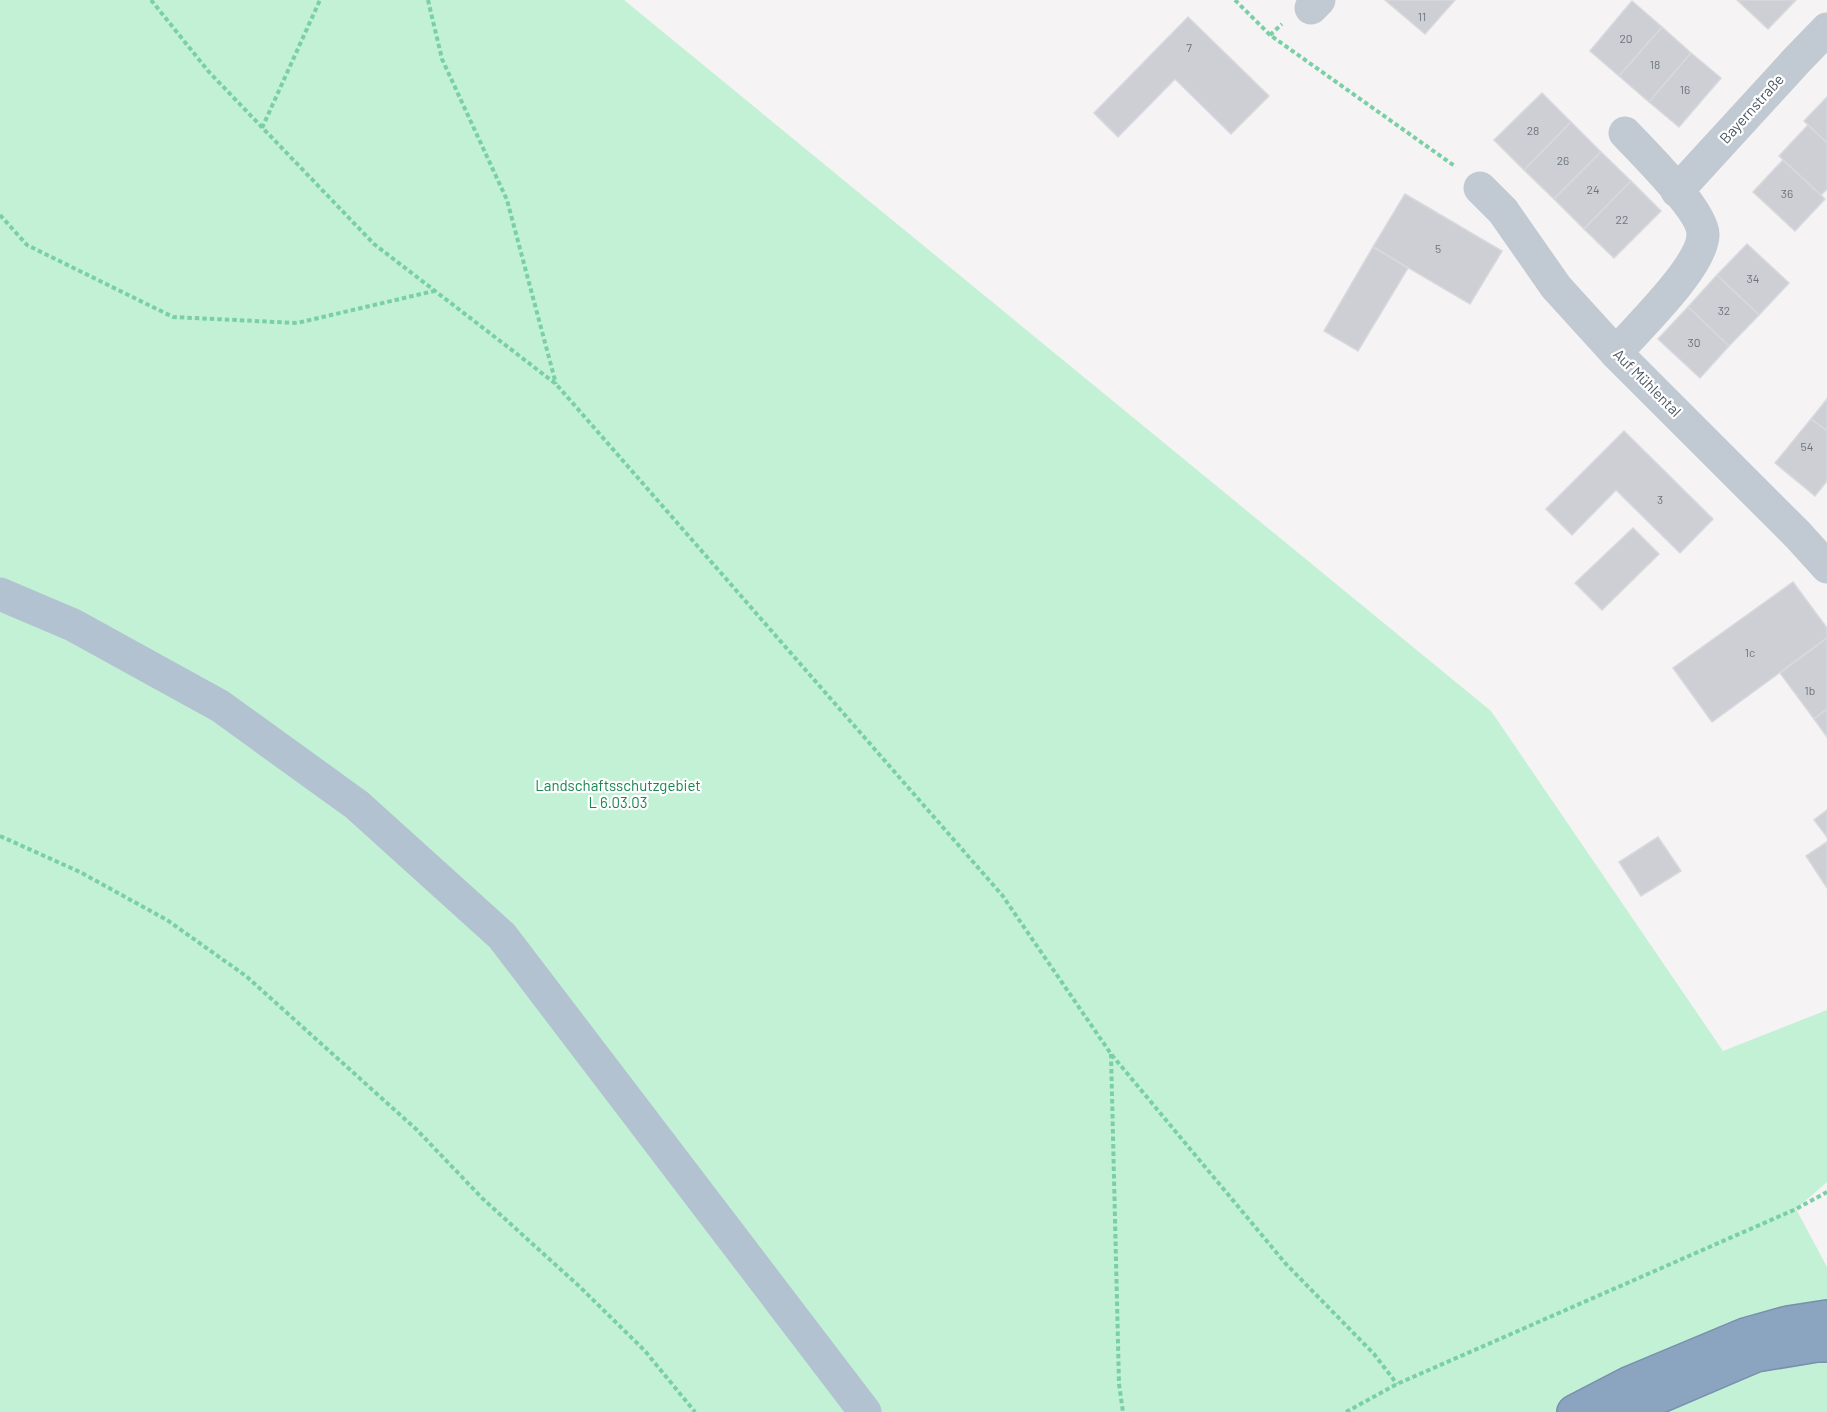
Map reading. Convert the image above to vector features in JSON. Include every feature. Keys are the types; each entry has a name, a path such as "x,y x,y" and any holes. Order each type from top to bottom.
{"highway":[{"path":"1574,1412 1630,1383 1745,1335 1788,1323 1827,1317"},
{"path":"1627,1412 1756,1355 1817,1345 1827,1346"}],"main road":[{"path":"0,594 73,625 220,706 357,805 502,936 865,1412"}],"street":[{"name":"Bayernstraße","path":"1677,191 1827,29"},
{"path":"1616,352 1688,271 1699,250 1703,233 1694,211 1625,133"},
{"name":"Auf Mühlental","path":"1480,188 1503,211 1556,287 1616,352 1827,566"}],"path":[{"path":"151,0 209,72 374,244 556,384 1002,895 1112,1053 1286,1264 1374,1354 1397,1384"},
{"path":"262,128 320,0"},
{"path":"428,0 442,58 507,201 556,384"},
{"path":"1235,0 1270,35 1468,176 1480,188"},
{"path":"0,215 27,245 173,317 297,323 435,291"},
{"path":"0,836 80,872 167,920 246,976 417,1130 482,1198 580,1287 645,1351 695,1412"},
{"path":"1112,1053 1119,1384 1123,1412"},
{"path":"1346,1412 1397,1384 1796,1209 1827,1191"}],"green space":[{"name":"Landschaftsschutzgebiet L 6.03.03","path":"0,0 624,0 1491,711 1723,1051 1827,1010 1827,1182 1796,1209 1827,1267 1827,1412 0,1412"}],"building":[{"path":"1385,0 1455,0 1425,34"},
{"path":"1737,0 1796,0 1768,29"},
{"path":"1632,1 1662,27 1619,76 1590,51"},
{"path":"1188,17 1269,96 1231,134 1175,79 1118,137 1094,113"},
{"path":"1662,27 1691,53 1649,102 1619,76"},
{"path":"1691,53 1721,78 1679,127 1649,102"},
{"path":"1542,93 1571,122 1524,170 1494,140"},
{"path":"1827,97 1827,143 1804,121"},
{"path":"1571,122 1601,152 1554,199 1524,170"},
{"path":"1808,125 1827,143 1827,189 1821,195 1779,156"},
{"path":"1601,152 1631,181 1584,229 1554,199"},
{"path":"1783,160 1825,199 1795,231 1753,192"},
{"path":"1631,181 1661,211 1614,258 1584,229"},
{"path":"1405,194 1502,251 1470,304 1373,247"},
{"path":"1747,244 1789,283 1759,315 1717,275"},
{"path":"1373,247 1408,268 1358,351 1324,331"},
{"path":"1717,275 1759,315 1729,346 1688,307"},
{"path":"1688,307 1729,346 1700,378 1658,339"},
{"path":"1827,399 1827,431 1811,419"},
{"path":"1811,419 1827,431 1827,481 1815,496 1775,463"},
{"path":"1624,431 1713,519 1680,553 1616,490 1572,535 1546,509"},
{"path":"1633,528 1659,554 1602,610 1575,583"},
{"path":"1793,582 1827,628 1827,638 1712,722 1673,668"},
{"path":"1827,638 1827,709 1814,719 1780,673"},
{"path":"1827,709 1827,737 1814,719"},
{"path":"1827,810 1827,837 1814,820"},
{"path":"1658,837 1681,871 1641,896 1619,862"},
{"path":"1827,842 1827,888 1806,856"}]}
